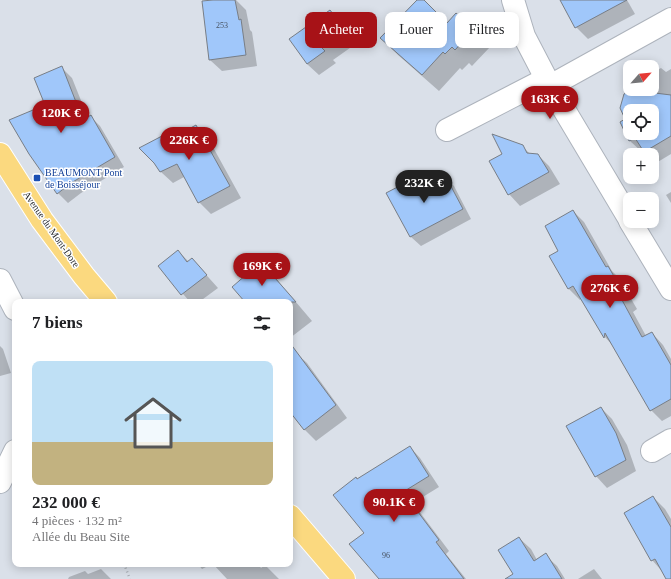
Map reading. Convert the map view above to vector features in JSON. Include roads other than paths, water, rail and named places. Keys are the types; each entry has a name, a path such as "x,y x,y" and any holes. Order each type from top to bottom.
{"main road":[{"name":"Avenue du Mont-Dore","path":"0,154 42,220 84,276 103,299"},
{"path":"293,520 344,579"}],"street":[{"path":"513,0 524,36 548,82 623,209"},
{"path":"447,130 548,82 671,19"},
{"path":"634,228 669,282"},
{"path":"0,280 12,303"},
{"path":"652,451 671,440"},
{"path":"0,482 12,457"}],"place":[{"name":"BEAUMONT Pont de Boisséjour","path":"37,178"}]}
